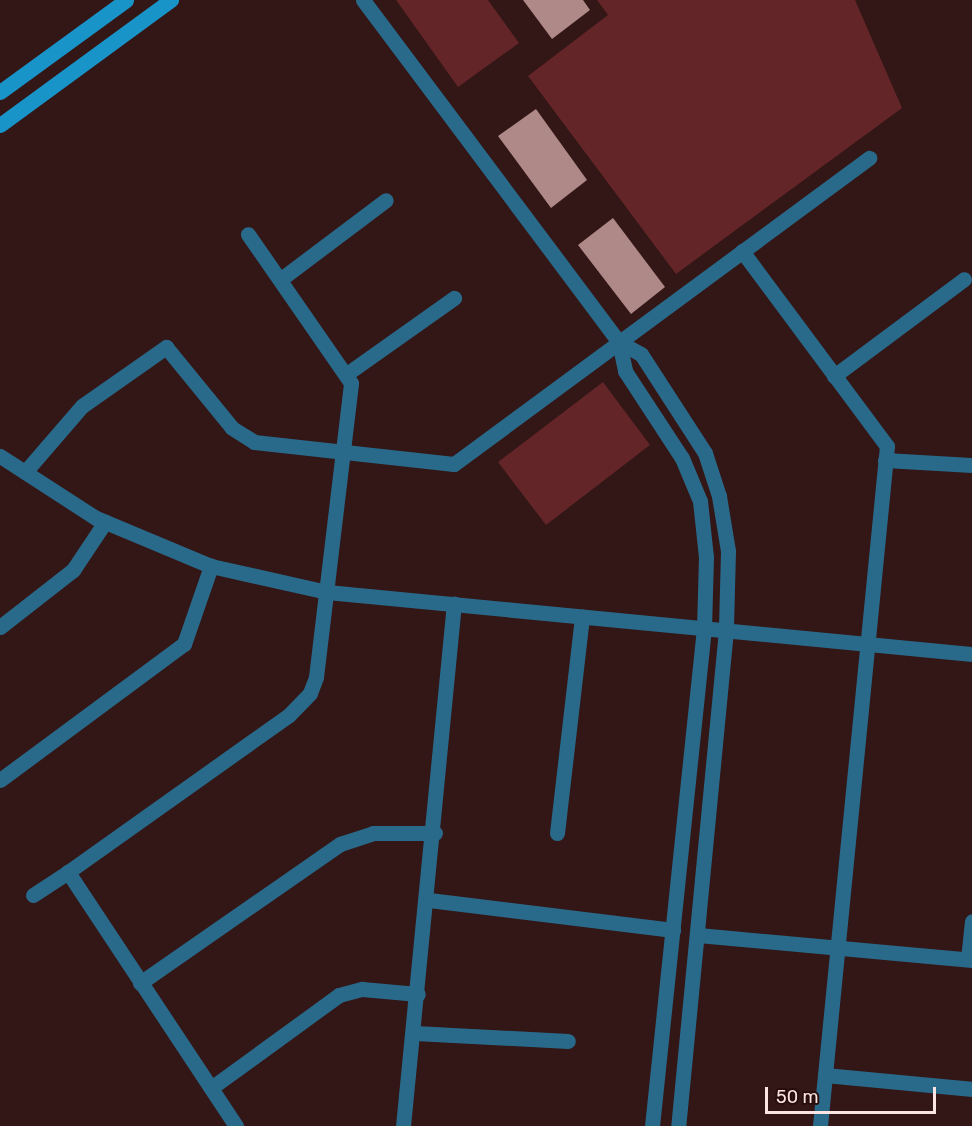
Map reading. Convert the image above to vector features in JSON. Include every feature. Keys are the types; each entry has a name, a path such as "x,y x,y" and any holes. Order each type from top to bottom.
{"main road":[{"path":"0,92 126,0"},
{"path":"0,125 171,0"}],"street":[{"path":"363,0 619,342 641,354 705,453 719,496 728,551 726,630 678,1126"},
{"path":"25,472 82,406 166,347 242,436 345,452 454,464 869,158"},
{"path":"280,279 386,200"},
{"path":"33,895 302,705 316,677 353,393 348,373 248,234"},
{"path":"742,251 887,446 820,1126"},
{"path":"834,376 964,279"},
{"path":"348,373 454,298"},
{"path":"619,342 625,370 682,458 700,501 704,628 652,1126"},
{"path":"0,456 105,522 211,566 327,592 972,654"},
{"path":"885,460 972,465"},
{"path":"0,627 73,570 105,522"},
{"path":"0,780 184,644 211,566"},
{"path":"403,1126 429,900 454,603"},
{"path":"557,833 582,616"},
{"path":"140,982 340,844 372,833 435,832"},
{"path":"68,872 236,1126"},
{"path":"429,900 673,930"},
{"path":"698,935 837,950 970,960 972,921"},
{"path":"211,1088 339,995 362,988 418,994"},
{"path":"415,1033 568,1041"},
{"path":"825,1075 972,1089"}],"shaded area":[{"path":"396,0 488,0 519,43 458,87"},
{"path":"597,0 855,0 902,108 676,274 528,76 608,15"},
{"path":"603,382 650,445 546,525 498,462"}],"building":[{"path":"523,0 583,0 590,10 552,39"},
{"path":"536,109 587,180 551,208 498,136"},
{"path":"613,218 665,287 631,314 578,245"}]}
